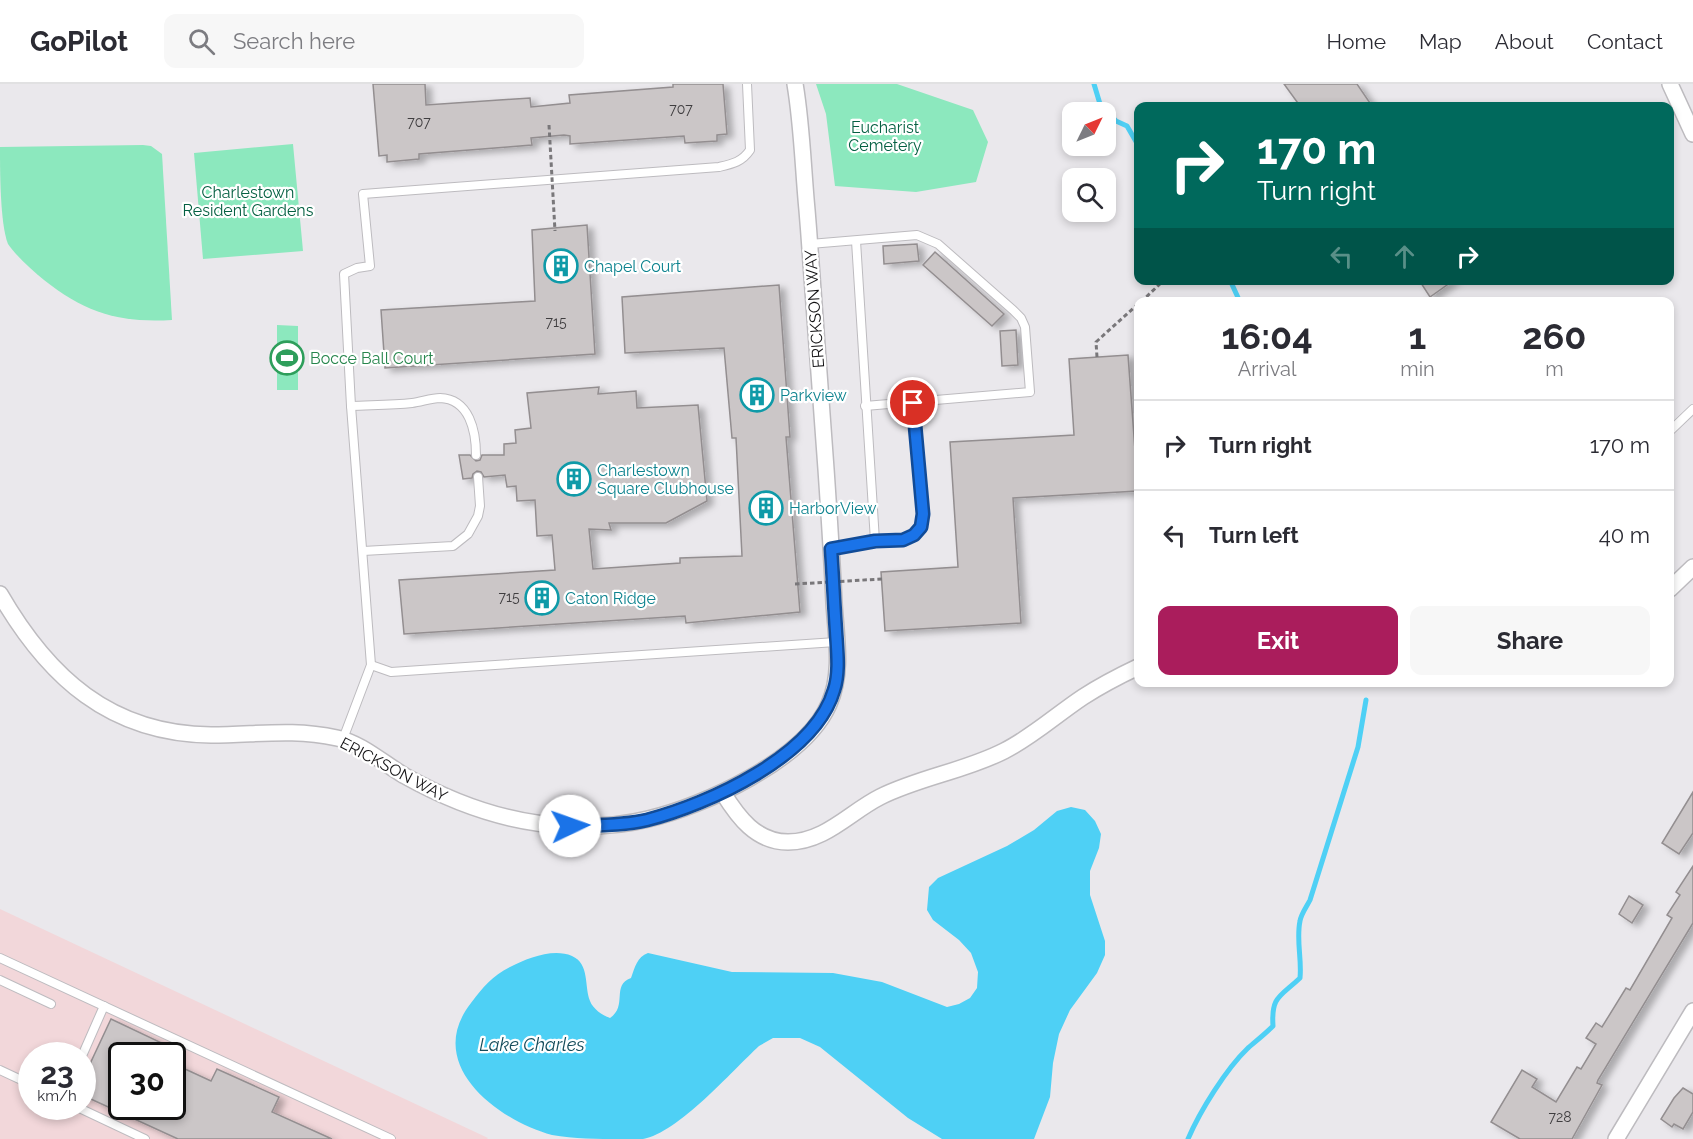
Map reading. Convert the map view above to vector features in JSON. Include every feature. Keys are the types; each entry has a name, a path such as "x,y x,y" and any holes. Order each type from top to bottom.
{"street":[{"name":"ERICKSON WAY","path":"0,594 26,636 47,662 69,683 97,703 135,723 208,735 285,731 343,739 452,800 525,821 570,826 645,820 686,808 723,793 778,760 817,723 828,708 835,688 837,665 810,244 795,84"},
{"path":"1670,84 1693,134"},
{"path":"1674,585 1693,567"},
{"path":"723,793 739,818 752,830 767,839 788,842 808,839 829,831 879,797 1003,752 1084,697 1134,669"},
{"path":"1616,1139 1693,1011"}],"lane":[{"path":"343,739 371,665 351,406 344,274 357,268 370,267 363,194 734,164 745,157 750,150 747,84"},
{"path":"810,244 917,235 927,238 938,244 1013,310 1021,318 1025,327 1030,392 865,406"},
{"path":"856,241 875,541"},
{"path":"351,406 413,403 442,398 458,404 468,413 473,429 476,455"},
{"path":"831,549 875,541 903,540 914,535 921,527 923,514 913,403"},
{"path":"1674,427 1693,409"},
{"path":"363,551 453,546 468,534 478,516 480,506 478,477"},
{"path":"371,665 391,672 836,642"},
{"path":"0,958 391,1139"},
{"path":"0,980 51,1004"},
{"path":"88,1042 104,1006"},
{"path":"0,1070 18,1078"},
{"path":"96,1116 145,1139"}],"path":[{"path":"549,124 555,231"},
{"path":"1146,297 1159,285"},
{"path":"1097,357 1096,342 1134,308"},
{"path":"795,584 882,579"}],"shaded area":[{"path":"0,909 488,1138 0,1139"}],"green space":[{"name":"Eucharist Cemetery","path":"816,84 897,84 973,110 988,142 976,182 916,192 835,186 826,114"},
{"name":"Charlestown Resident Gardens","path":"293,144 303,251 203,259 194,153"},
{"path":"151,146 162,154 172,320 136,320 119,317 104,314 74,301 44,280 16,254 8,244 3,224 0,147"},
{"name":"Bocce Ball Court","path":"277,325 298,326 298,390 277,390"}],"water":[{"name":"Lake Charles","path":"1071,807 1085,810 1095,821 1101,834 1099,848 1090,871 1090,895 1105,941 1105,955 1097,973 1070,1010 1059,1034 1053,1063 1050,1097 1034,1139 942,1139 908,1118 820,1047 800,1038 773,1038 759,1046 688,1114 657,1134 643,1139 569,1137 552,1135 531,1128 509,1117 490,1103 473,1086 461,1068 456,1047 458,1026 475,997 488,982 504,970 541,955 565,954 578,960 586,976 591,1004 610,1018 618,1008 622,986 631,978 639,960 648,953 732,972 833,973 882,982 947,1007 959,1004 970,998 977,988 978,972 971,953 959,940 933,920 927,910 929,887 938,878 1007,846 1034,830 1057,811"}],"building":[{"path":"373,84 425,84 426,105 530,98 531,107 570,103 569,95 673,87 673,84 723,84 727,134 717,135 717,141 685,143 684,136 570,144 570,136 564,135 531,138 532,145 419,154 419,159 387,162 387,155 379,156"},
{"path":"1284,84 1357,84 1369,102 1297,102"},
{"name":"Chapel Court","path":"587,225 595,354 385,368 381,310 535,301 532,230"},
{"path":"917,244 919,261 884,264 883,246"},
{"path":"935,252 1004,314 992,326 923,265"},
{"path":"779,285 790,437 786,437 800,612 686,623 685,616 404,634 399,580 555,570 552,535 537,536 535,500 517,501 516,486 507,487 505,475 484,477 481,472 477,471 472,478 463,479 459,455 470,455 476,461 480,460 482,455 504,455 504,444 516,443 515,430 531,428 527,393 599,387 598,394 636,391 637,408 698,405 707,501 666,523 609,523 611,530 589,529 593,569 680,563 680,558 742,556 736,438 732,438 724,348 625,353 622,297"},
{"path":"1422,285 1447,285 1430,297"},
{"path":"1016,330 1018,365 1002,366 1000,331"},
{"path":"1128,355 1134,437 1134,491 1013,498 1021,623 885,631 881,572 958,567 950,442 1074,435 1069,359"},
{"path":"1693,792 1693,833 1679,854 1662,843"},
{"path":"1693,866 1693,923 1598,1080 1597,1083 1602,1085 1572,1139 1520,1139 1491,1122 1522,1070 1537,1079 1532,1087 1556,1102 1577,1067 1581,1069 1596,1044 1586,1038 1596,1023 1602,1027 1626,988 1630,990 1672,918 1667,915 1680,895 1676,892"},
{"path":"1629,896 1643,905 1632,923 1619,914"},
{"path":"111,1019 160,1042 108,1042 108,1107 96,1101 96,1051"},
{"path":"186,1069 211,1081 217,1069 279,1097 272,1112 332,1139 178,1139 137,1120 186,1120"},
{"path":"1683,1088 1693,1094 1693,1112 1683,1129 1674,1124 1672,1127 1661,1119"}],"waterway":[{"path":"1094,84 1100,104 1116,121 1127,126 1134,138"},
{"path":"1232,285 1238,297"},
{"path":"1188,1139 1206,1103 1231,1067 1273,1026 1275,1003 1278,998 1300,978 1299,928 1301,918 1310,900 1358,747 1366,700"}],"place":[{"name":"Chapel Court","path":"561,266"},
{"name":"Bocce Ball Court","path":"287,358"},
{"name":"Parkview","path":"757,395"},
{"name":"Charlestown Square Clubhouse","path":"574,479"},
{"name":"HarborView","path":"766,508"},
{"name":"Caton Ridge","path":"542,598"}],"route":[{"path":"570,826 645,820 686,808 723,793 778,760 817,723 828,708 835,688 837,665 831,549 875,541 903,540 914,535 921,527 923,514 913,403"}]}
